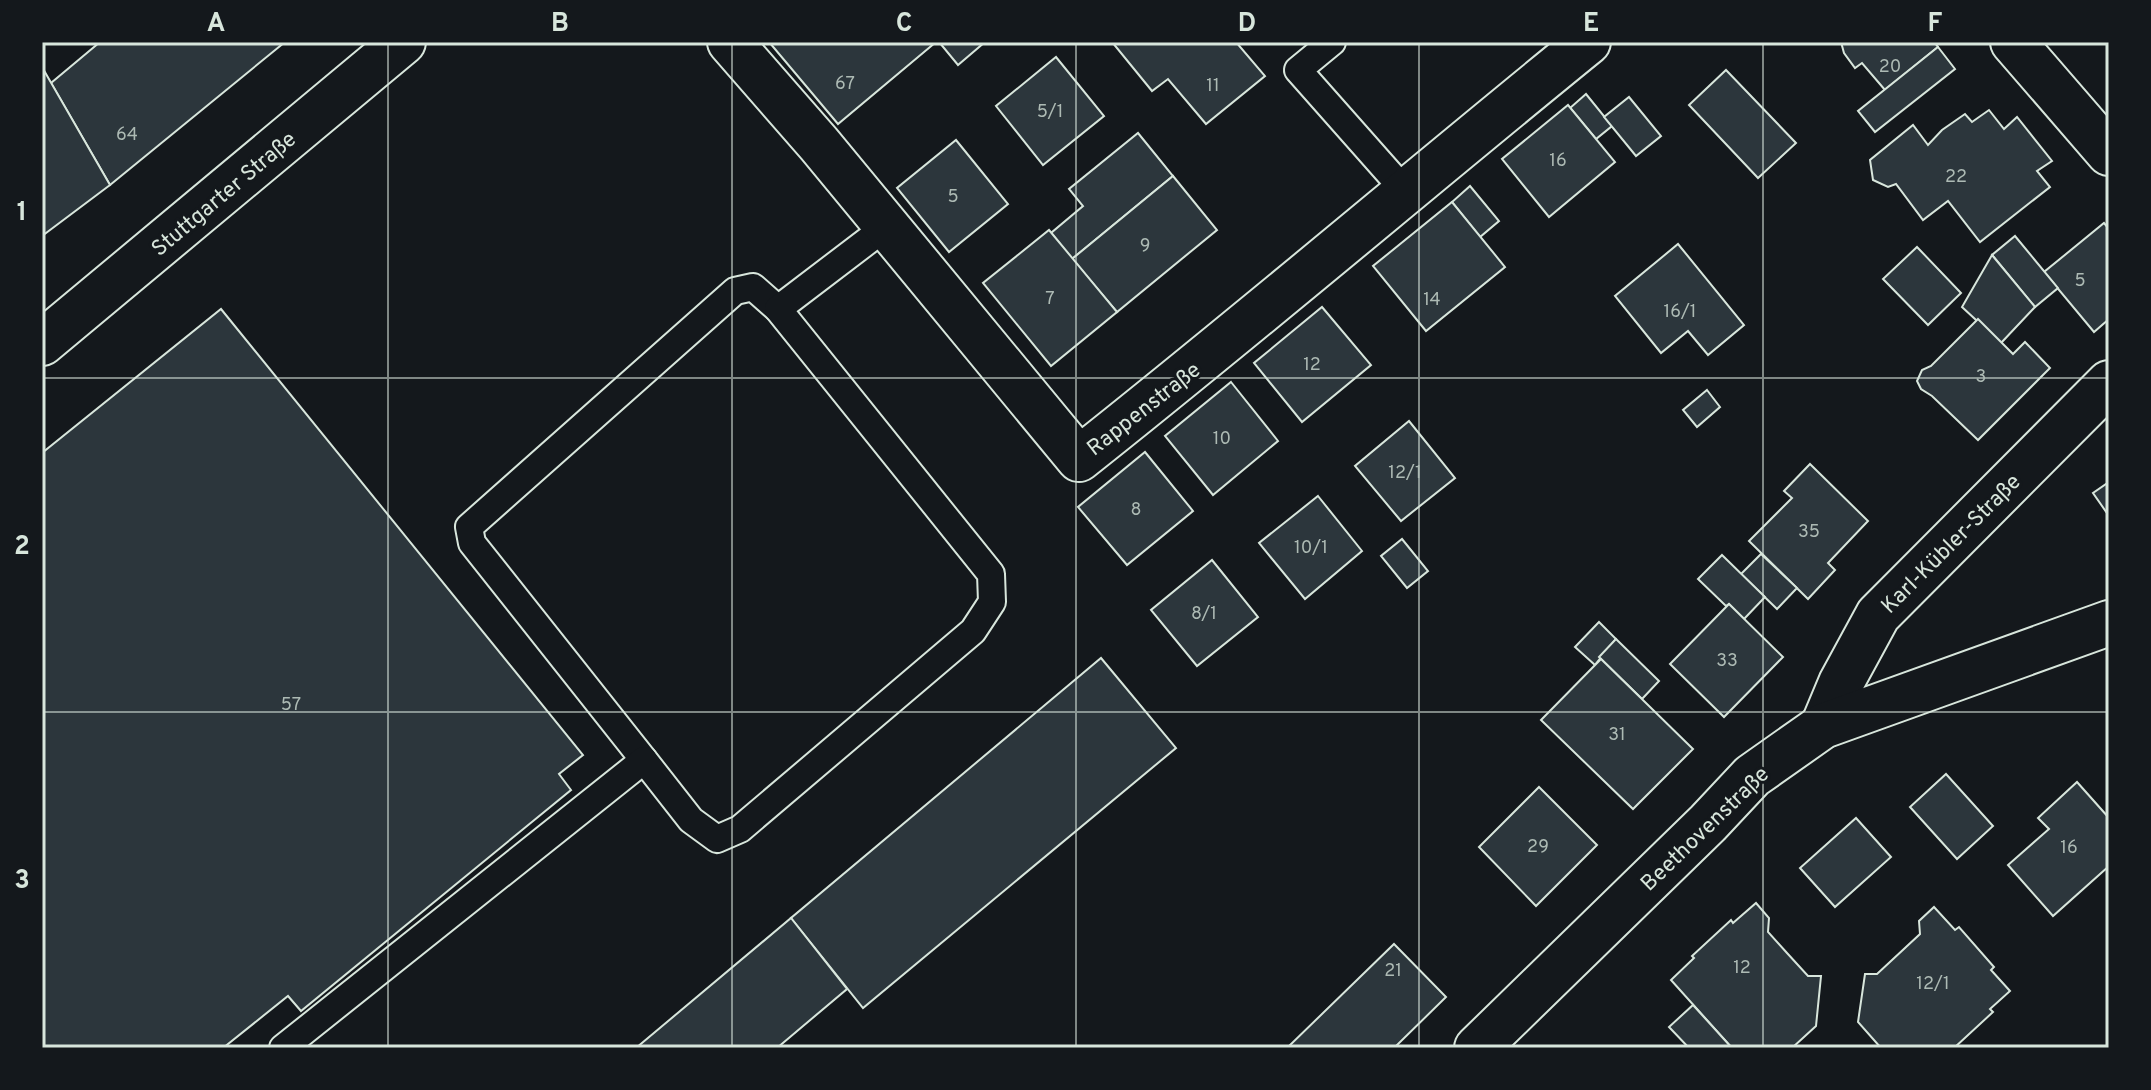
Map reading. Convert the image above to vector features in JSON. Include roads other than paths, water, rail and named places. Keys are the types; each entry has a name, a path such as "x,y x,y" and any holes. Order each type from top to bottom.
{"street":[{"name":"Stuttgarter Straße","path":"42,343 403,42"},
{"name":"Rappenstraße","path":"730,42 1079,459 1224,344 1588,42"},
{"path":"2013,42 2109,153"},
{"name":"Karl-Kübler-Straße","path":"1823,726 1841,683 1878,615 2109,383"},
{"name":"Beethovenstraße","path":"1477,1048 1708,823 1752,776 1823,726 2109,623"}],"lane":[{"path":"1332,42 1298,70 1405,191"},
{"path":"778,309 887,226"},
{"path":"753,287 778,309 991,574 992,602 973,631 740,829 717,839 691,820 472,543 469,527 735,291 753,287"},
{"path":"283,1048 644,760"}]}
